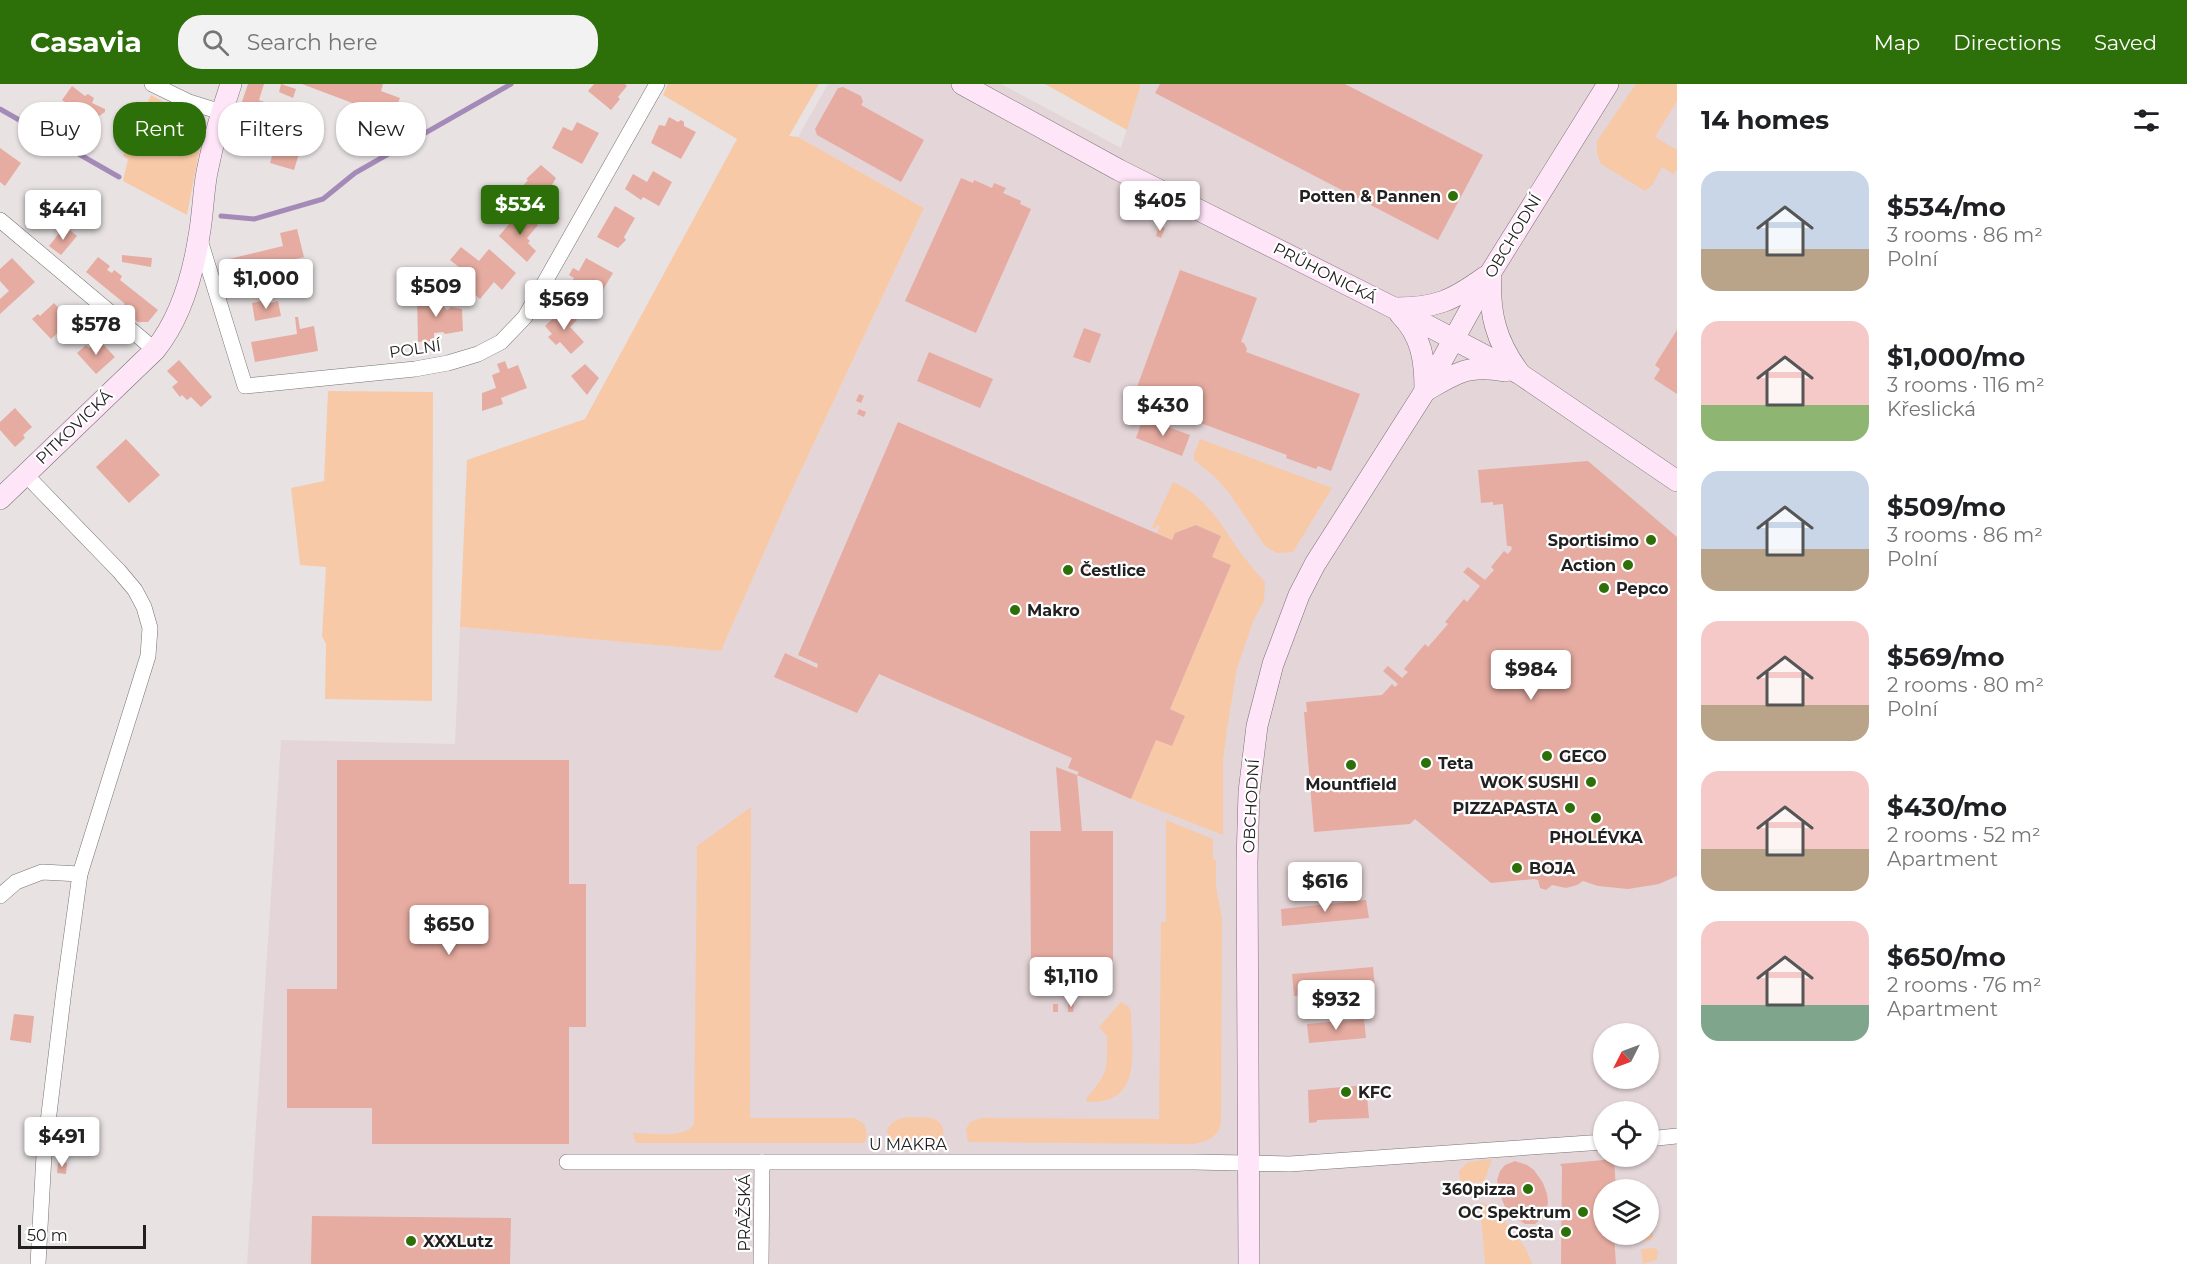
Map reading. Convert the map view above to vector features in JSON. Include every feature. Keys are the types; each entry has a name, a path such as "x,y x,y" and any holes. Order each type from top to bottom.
{"street":[{"path":"152,84 189,102 218,111"},
{"name":"PITKOVICKÁ","path":"225,102 231,84"},
{"name":"POLNÍ","path":"199,238 245,386 437,365 478,354 501,342 525,317 657,84"},
{"name":"PRŮHONICKÁ","path":"962,84 1129,175 1520,374 1677,481"},
{"name":"OBCHODNÍ","path":"1250,1264 1249,792 1257,726 1273,664 1299,595 1316,564 1425,391 1491,272 1608,84"},
{"name":"PITKOVICKÁ","path":"0,498 166,337 186,291 199,238 207,173 218,125"},
{"path":"0,220 155,350"},
{"path":"1394,308 1442,303 1460,295 1491,272"},
{"path":"1491,272 1494,328 1505,352 1520,374"},
{"path":"1394,308 1411,326 1419,341 1423,356 1425,391"},
{"name":"OBCHODNÍ","path":"1425,391 1453,376 1475,368 1520,374"},
{"path":"25,474 135,590 144,607 150,628 148,656 80,874 44,1155 38,1264"},
{"path":"0,896 16,882 42,872 80,874"},
{"path":"1659,1138 1677,1137"},
{"name":"U MAKRA","path":"567,1162 1290,1164 1593,1143"},
{"name":"PRAŽSKÁ","path":"761,1264 762,1162"}],"shaded area":[{"path":"668,84 819,84 789,136 798,137 924,208 784,507 721,651 460,627 467,460 585,419 737,139 663,95"},
{"path":"828,84 1001,84 1121,148 1141,84 1677,84 1677,1264 247,1264 281,740 455,744 460,627 721,651 784,507 924,208 798,137"},
{"path":"1045,84 1141,84 1127,130"},
{"path":"1636,84 1677,84 1677,101 1655,137 1677,150 1677,170 1673,174 1662,167 1653,184 1645,191 1601,164 1597,154 1597,141"},
{"path":"151,95 163,102 148,102"},
{"path":"123,156 198,156 187,215 123,181 128,159"},
{"path":"328,391 433,392 432,701 325,699 326,644 322,636 326,567 300,565 291,488 324,481"},
{"path":"1200,439 1332,488 1293,552 1277,553 1265,546 1227,490 1194,460"},
{"path":"1173,482 1196,496 1205,505 1265,582 1264,601 1254,619 1237,668 1223,760 1223,835 1131,799 1156,740 1172,746 1185,716 1170,709 1231,565 1212,557 1221,536 1196,525 1175,533 1172,540 1157,533 1160,526 1157,525 1156,529 1152,527"},
{"path":"751,807 750,1118 855,1118 864,1124 866,1138 864,1143 636,1143 633,1133 674,1134 694,1125 697,846"},
{"path":"1166,820 1213,839 1216,886 1222,920 1221,1121 1218,1131 1208,1140 1193,1144 968,1142 966,1129 970,1122 981,1118 1159,1119 1161,922 1166,922"},
{"path":"1121,1002 1131,1011 1132,1058 1126,1085 1118,1094 1106,1100 1088,1102 1086,1099 1103,1076 1106,1064 1107,1036 1099,1027"},
{"path":"906,1118 931,1118 943,1128 940,1143 892,1143 888,1136 887,1130 895,1121"},
{"path":"1492,1159 1484,1182 1465,1183 1460,1180 1459,1171 1468,1162"},
{"path":"1480,1202 1494,1207 1526,1249 1532,1264 1485,1264"},
{"path":"1655,1248 1658,1250 1657,1260 1643,1264 1641,1249"}],"building":[{"path":"248,84 264,84 259,100 264,102 242,102"},
{"path":"281,84 296,89 293,98 279,92"},
{"path":"302,84 383,84 381,91 400,98 398,102 350,102"},
{"path":"594,84 625,84 627,86 611,110 588,91"},
{"path":"1160,84 1345,84 1483,155 1438,240 1155,93"},
{"path":"72,86 85,96 88,94 94,98 92,102 65,102 62,100"},
{"path":"843,87 861,96 863,102 861,105 924,140 901,182 817,135 815,129 838,88"},
{"path":"669,117 678,122 681,120 684,126 696,132 681,159 651,143 659,125 665,126"},
{"path":"577,122 599,133 582,164 552,148 563,127 572,131"},
{"path":"0,148 21,163 5,186 0,182"},
{"path":"272,156 298,156 294,170 270,163"},
{"path":"541,165 556,178 546,195 544,193 539,199 523,186 528,180 526,179"},
{"path":"653,171 672,182 659,206 643,197 641,200 625,189 633,174 647,182"},
{"path":"961,178 973,183 974,180 992,188 994,183 1006,188 1003,193 1021,201 1020,204 1031,209 976,333 905,301"},
{"path":"615,206 635,218 624,237 626,240 618,248 597,237"},
{"path":"546,207 560,218 555,224 541,213"},
{"path":"520,211 538,225 527,238 530,241 528,243 536,251 527,262 499,236"},
{"path":"65,226 77,236 61,255 49,246"},
{"path":"1159,226 1165,228 1161,238 1156,236"},
{"path":"297,229 304,257 233,274 229,259 283,246 280,233"},
{"path":"461,247 479,261 489,249 516,273 502,290 494,282 480,299 461,283 468,274 450,260"},
{"path":"122,255 152,258 151,267 122,262"},
{"path":"98,257 110,266 107,270 112,273 114,270 122,276 120,280 158,310 148,322 138,322 127,313 124,303 86,272"},
{"path":"12,258 35,282 0,314 0,299 9,291 0,281 0,269"},
{"path":"586,258 613,273 595,303 569,289 574,278 569,275 573,268 579,271"},
{"path":"1180,270 1257,298 1241,342 1247,349 1246,352 1360,394 1331,471 1318,466 1316,469 1286,458 1287,455 1133,398"},
{"path":"434,290 437,299 435,304 447,310 451,307 462,309 463,331 434,333 434,341 418,342 417,294"},
{"path":"270,299 271,303 278,301 281,316 255,321 252,303"},
{"path":"54,303 70,321 51,339 32,319 38,314 40,316"},
{"path":"565,307 577,320 570,327 584,342 571,354 560,342 556,345 548,337 552,334 545,326"},
{"path":"295,317 298,317 300,329 314,326 318,351 255,362 251,342 297,334"},
{"path":"1084,328 1101,334 1090,363 1073,357"},
{"path":"1677,330 1677,394 1654,379 1660,369 1655,365"},
{"path":"99,340 115,357 96,374 77,353 86,345 89,348"},
{"path":"929,352 993,379 980,408 917,381"},
{"path":"179,360 212,397 201,407 191,397 187,400 182,395 180,397 172,387 178,382 167,371"},
{"path":"505,361 508,369 518,365 527,388 501,398 503,404 482,411 482,393 496,388 492,375 500,372 497,364"},
{"path":"585,364 599,378 587,395 571,376"},
{"path":"859,394 864,396 861,403 856,401"},
{"path":"15,408 32,427 15,447 0,430 0,422"},
{"path":"859,409 866,412 864,417 857,414"},
{"path":"1143,418 1190,435 1182,456 1136,438"},
{"name":"Makro","path":"898,422 1172,540 1175,533 1196,525 1221,536 1212,557 1231,565 1170,709 1185,716 1172,746 1156,740 1131,799 1077,775 1079,772 1068,768 1072,758 879,674 857,713 774,677 785,653 817,668 818,664 798,655"},
{"path":"126,439 160,475 129,503 96,467"},
{"path":"1588,461 1677,537 1677,876 1659,884 1628,889 1598,886 1583,881 1566,888 1552,885 1546,890 1540,888 1538,880 1534,879 1491,883 1415,819 1410,824 1314,832 1304,712 1307,712 1306,702 1382,695 1392,684 1395,687 1398,684 1383,671 1388,666 1402,678 1408,672 1404,669 1425,644 1428,647 1448,624 1445,622 1464,599 1467,602 1480,586 1463,572 1468,567 1485,580 1494,570 1491,567 1504,551 1508,554 1512,549 1511,546 1507,546 1503,504 1481,503 1478,470"},
{"path":"337,760 569,760 569,884 586,884 586,1027 569,1027 569,1144 372,1144 372,1108 287,1108 287,989 337,989"},
{"path":"1056,767 1077,775 1082,831 1113,831 1113,967 1031,967 1030,831 1061,831"},
{"path":"1366,900 1369,918 1282,926 1281,909"},
{"path":"1373,967 1375,989 1294,996 1292,974"},
{"path":"1053,1004 1058,1004 1058,1012 1053,1012"},
{"path":"1068,1004 1074,1004 1073,1012 1068,1012"},
{"path":"14,1014 34,1016 31,1043 10,1040"},
{"path":"1364,1019 1366,1038 1309,1043 1307,1024"},
{"path":"1366,1085 1369,1118 1317,1120 1317,1122 1309,1123 1308,1090"},
{"path":"1515,1161 1534,1170 1547,1194 1546,1215 1535,1224 1525,1224 1512,1216 1505,1207 1499,1192 1497,1180 1500,1171 1505,1165"},
{"name":"OC Spektrum","path":"1593,1161 1593,1167 1615,1167 1615,1179 1593,1179 1593,1245 1615,1245 1616,1264 1561,1264 1562,1167 1560,1164"},
{"path":"58,1163 67,1163 66,1174 57,1173"},
{"name":"XXXLutz","path":"312,1216 511,1218 510,1264 311,1264"}],"waterway":[{"path":"221,216 254,219 323,199 355,173 511,84"},
{"path":"0,109 119,177"}],"place":[{"name":"Potten & Pannen","path":"1453,196"},
{"name":"Sportisimo","path":"1651,540"},
{"name":"Action","path":"1628,565"},
{"name":"Čestlice","path":"1068,570"},
{"name":"Pepco","path":"1604,588"},
{"name":"Makro","path":"1015,610"},
{"name":"GECO","path":"1547,756"},
{"name":"Teta","path":"1426,763"},
{"name":"Mountfield","path":"1351,765"},
{"name":"WOK SUSHI","path":"1591,782"},
{"name":"PIZZAPASTA","path":"1570,808"},
{"name":"PHOLÉVKA","path":"1596,818"},
{"name":"BOJA","path":"1517,868"},
{"name":"KFC","path":"1346,1092"},
{"name":"360pizza","path":"1528,1189"},
{"name":"OC Spektrum","path":"1583,1212"},
{"name":"Costa","path":"1566,1232"},
{"name":"XXXLutz","path":"411,1241"}]}
